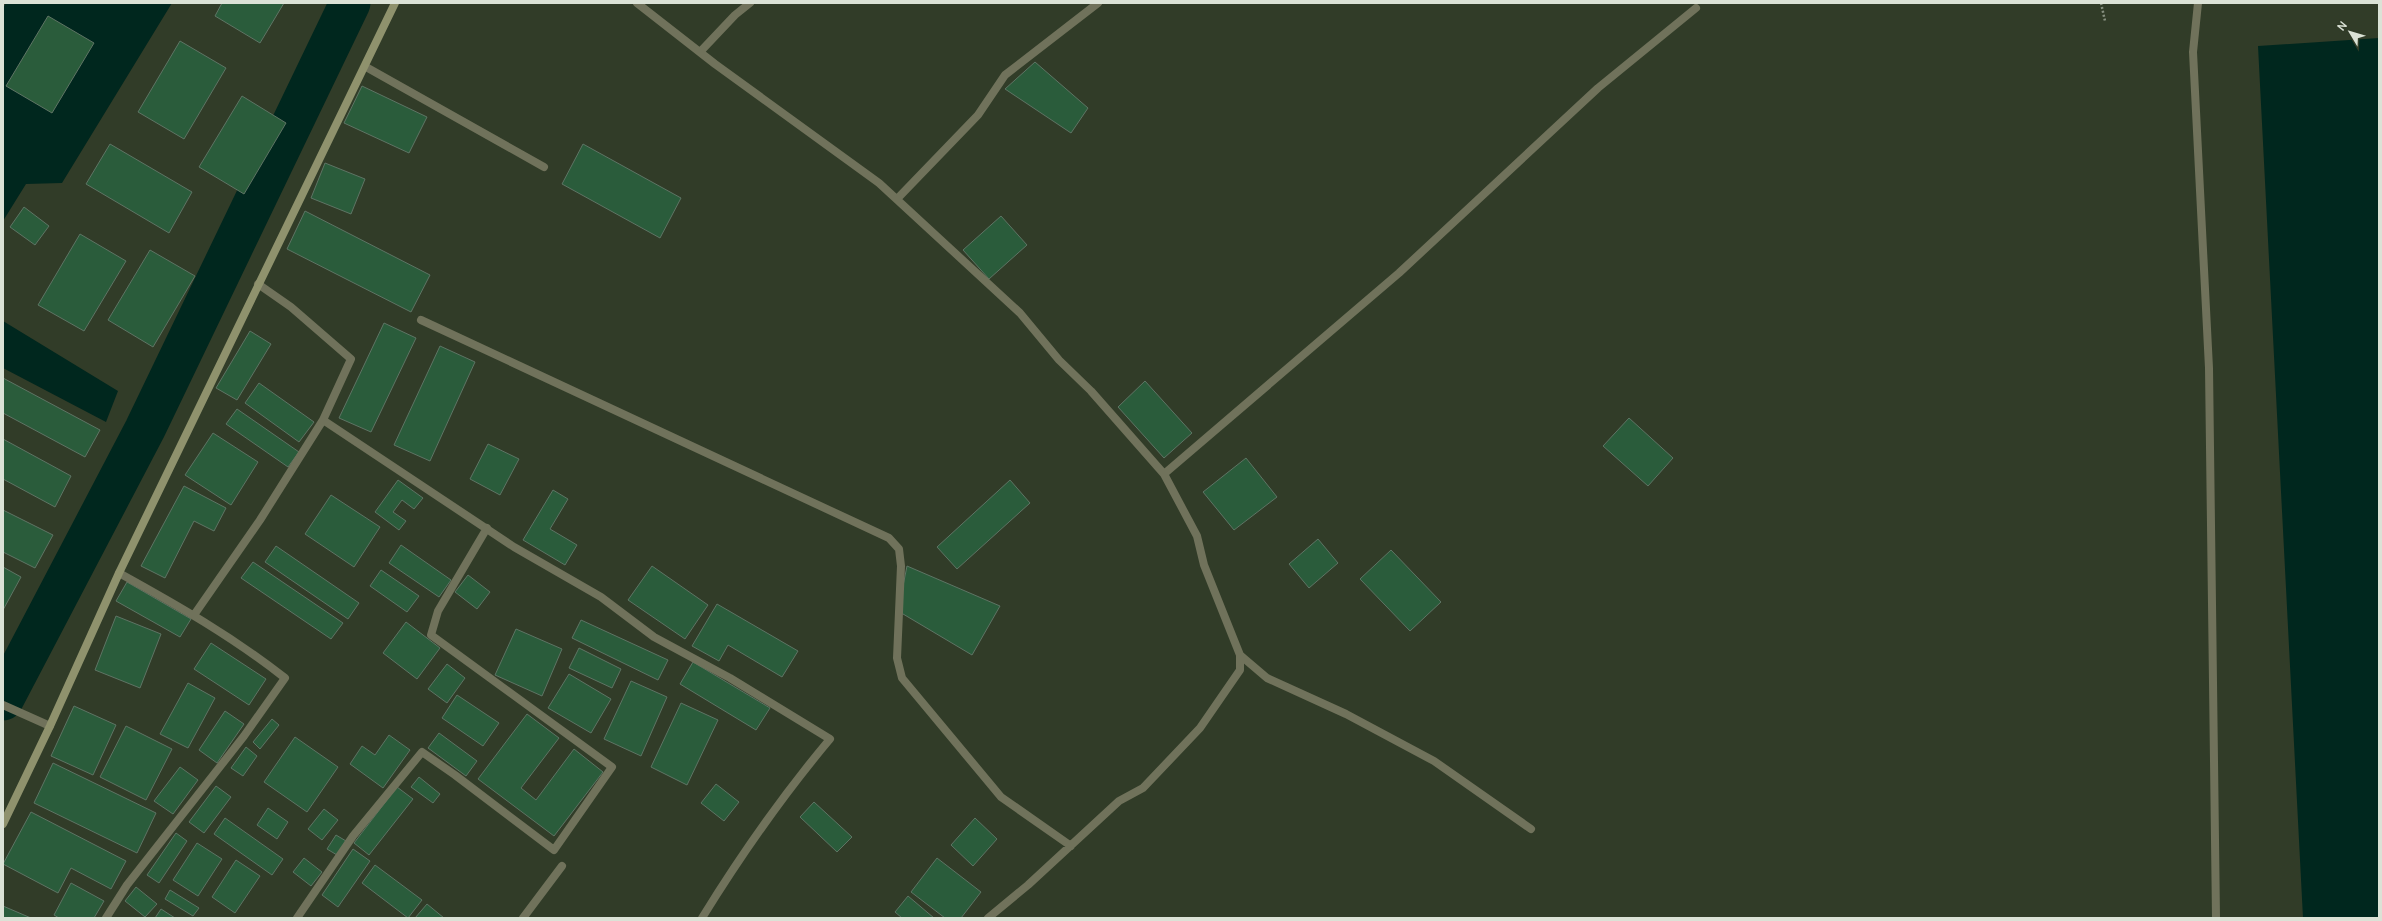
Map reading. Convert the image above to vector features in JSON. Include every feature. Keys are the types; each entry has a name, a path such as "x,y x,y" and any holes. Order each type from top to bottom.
{"main road":[{"path":"3,824 50,726 119,573 258,284 366,67 395,3"}],"street":[{"path":"637,3 700,52 879,183 1020,313 1059,360 1091,391 1164,474 1197,536 1204,564 1240,655 1240,670 1200,728 1143,788 1119,801 1071,846 988,918"},
{"path":"700,52 735,15 750,3"},
{"path":"897,198 978,116 1005,75 1098,3"},
{"path":"2198,3 2193,52 2209,368 2216,918"},
{"path":"1164,474 1399,273 1598,88 1696,8"},
{"path":"366,67 544,167"},
{"path":"194,615 260,520 323,420 352,359 291,307 258,284"},
{"path":"421,320 889,538 899,549 901,566 897,658 902,678 1001,797 1071,846"},
{"path":"323,420 514,547 601,597 654,637 730,678 830,739 788,789 736,863 702,918"},
{"path":"297,918 353,836 422,752 455,775 554,850 612,767 431,635 438,611 487,528"},
{"path":"106,918 127,885 244,736 285,678 252,653 194,615 119,573"},
{"path":"1240,655 1268,678 1346,714 1434,761 1532,829"},
{"path":"3,705 50,726"},
{"path":"523,918 562,866"}],"path":[{"path":"2101,3 2106,21"}],"water":[{"path":"6,3 172,3 62,183 26,184 3,221 3,8"},
{"path":"2379,38 2379,918 2303,918 2258,46"},
{"path":"3,321 118,391 106,422 3,368"}],"building":[{"path":"222,3 284,3 260,43 215,16"},
{"path":"48,16 94,43 52,113 6,86"},
{"path":"180,41 226,68 184,139 138,112"},
{"path":"1035,62 1088,108 1071,133 1005,89"},
{"path":"362,86 427,117 409,153 344,123"},
{"path":"242,96 286,123 244,194 199,167"},
{"path":"110,144 192,192 169,233 86,184"},
{"path":"583,144 681,198 660,238 562,184"},
{"path":"325,163 365,179 351,214 311,198"},
{"path":"24,207 49,226 35,245 10,227"},
{"path":"305,211 430,275 411,312 287,249"},
{"path":"1001,216 1027,245 989,279 963,250"},
{"path":"80,234 126,261 84,331 38,305"},
{"path":"150,250 195,276 153,347 108,320"},
{"path":"384,323 416,338 371,432 339,418"},
{"path":"250,331 271,344 237,400 216,388"},
{"path":"440,346 475,362 430,461 394,445"},
{"path":"3,378 100,430 85,457 3,413"},
{"path":"1145,381 1192,433 1164,458 1118,407"},
{"path":"259,383 314,422 299,442 245,403"},
{"path":"237,409 299,452 288,467 226,424"},
{"path":"1629,418 1673,458 1648,486 1603,446"},
{"path":"213,433 258,462 231,505 185,475"},
{"path":"3,439 71,476 55,507 3,479"},
{"path":"488,444 519,459 500,495 470,479"},
{"path":"1246,458 1277,497 1234,530 1203,492"},
{"path":"398,480 423,498 414,509 402,500 393,512 406,521 399,530 375,512"},
{"path":"1010,480 1030,503 957,569 937,547"},
{"path":"184,486 226,508 214,531 194,521 165,578 141,566"},
{"path":"553,490 568,499 550,529 577,545 565,565 523,540"},
{"path":"331,495 380,527 354,567 305,534"},
{"path":"3,510 53,535 35,568 3,552"},
{"path":"1318,539 1338,563 1309,588 1289,564"},
{"path":"401,545 451,580 439,597 389,563"},
{"path":"276,546 359,603 348,619 265,562"},
{"path":"1391,550 1441,602 1410,631 1360,579"},
{"path":"253,562 343,623 331,639 241,578"},
{"path":"652,566 708,605 685,639 628,600"},
{"path":"907,566 1000,606 972,655 898,611"},
{"path":"3,567 21,577 3,610"},
{"path":"381,570 419,596 407,612 370,586"},
{"path":"468,575 490,592 477,609 455,592"},
{"path":"127,582 191,619 180,637 116,601"},
{"path":"717,604 798,651 782,677 728,645 719,661 692,646"},
{"path":"116,616 161,634 140,688 95,670"},
{"path":"581,620 668,660 658,680 572,638"},
{"path":"406,622 440,648 417,679 383,653"},
{"path":"516,629 562,649 542,696 495,675"},
{"path":"211,643 266,679 249,705 194,669"},
{"path":"579,648 621,669 612,688 569,668"},
{"path":"693,662 770,708 756,730 680,684"},
{"path":"447,664 465,678 447,703 428,689"},
{"path":"569,674 611,699 591,733 548,708"},
{"path":"631,681 667,697 641,756 604,739"},
{"path":"188,683 215,698 188,748 160,734"},
{"path":"457,695 499,723 483,746 442,718"},
{"path":"681,703 718,720 687,785 651,767"},
{"path":"74,706 116,725 93,775 51,756"},
{"path":"225,711 244,724 217,763 199,750"},
{"path":"527,714 559,738 521,788 536,800 574,749 603,772 554,836 478,779"},
{"path":"272,719 279,725 260,749 253,742"},
{"path":"126,726 172,749 146,800 100,777"},
{"path":"439,733 477,761 466,776 428,748"},
{"path":"389,735 410,750 383,788 350,764 362,746 375,755"},
{"path":"295,737 338,767 307,812 264,782"},
{"path":"246,747 257,756 243,776 231,768"},
{"path":"53,763 156,813 137,853 34,803"},
{"path":"180,767 198,780 173,814 154,801"},
{"path":"419,777 440,794 433,803 411,787"},
{"path":"716,784 739,802 724,821 701,803"},
{"path":"216,786 231,797 204,833 189,822"},
{"path":"397,787 413,799 369,855 354,843"},
{"path":"814,802 852,837 837,852 800,817"},
{"path":"268,808 288,822 277,839 257,825"},
{"path":"324,809 338,820 322,840 308,829"},
{"path":"31,812 126,861 111,889 71,868 58,893 3,864"},
{"path":"225,818 283,859 272,875 214,834"},
{"path":"975,818 997,839 973,866 951,845"},
{"path":"176,833 187,841 159,883 147,875"},
{"path":"336,835 346,841 337,855 327,849"},
{"path":"197,843 222,859 198,896 173,880"},
{"path":"353,849 370,861 338,907 322,895"},
{"path":"304,858 322,872 311,886 293,872"},
{"path":"937,858 981,892 961,918 945,918 911,892"},
{"path":"236,860 260,876 235,913 212,897"},
{"path":"375,865 422,900 408,918 362,883"},
{"path":"71,883 104,901 94,918 59,918 54,915"},
{"path":"136,887 157,904 145,917 125,901"},
{"path":"170,890 199,908 193,916 165,899"},
{"path":"908,896 934,918 902,918 895,912"},
{"path":"427,904 444,918 415,918"},
{"path":"3,906 31,918 3,918"},
{"path":"161,909 175,918 155,918"}],"waterway":[{"path":"3,700 145,429 350,3"}]}
